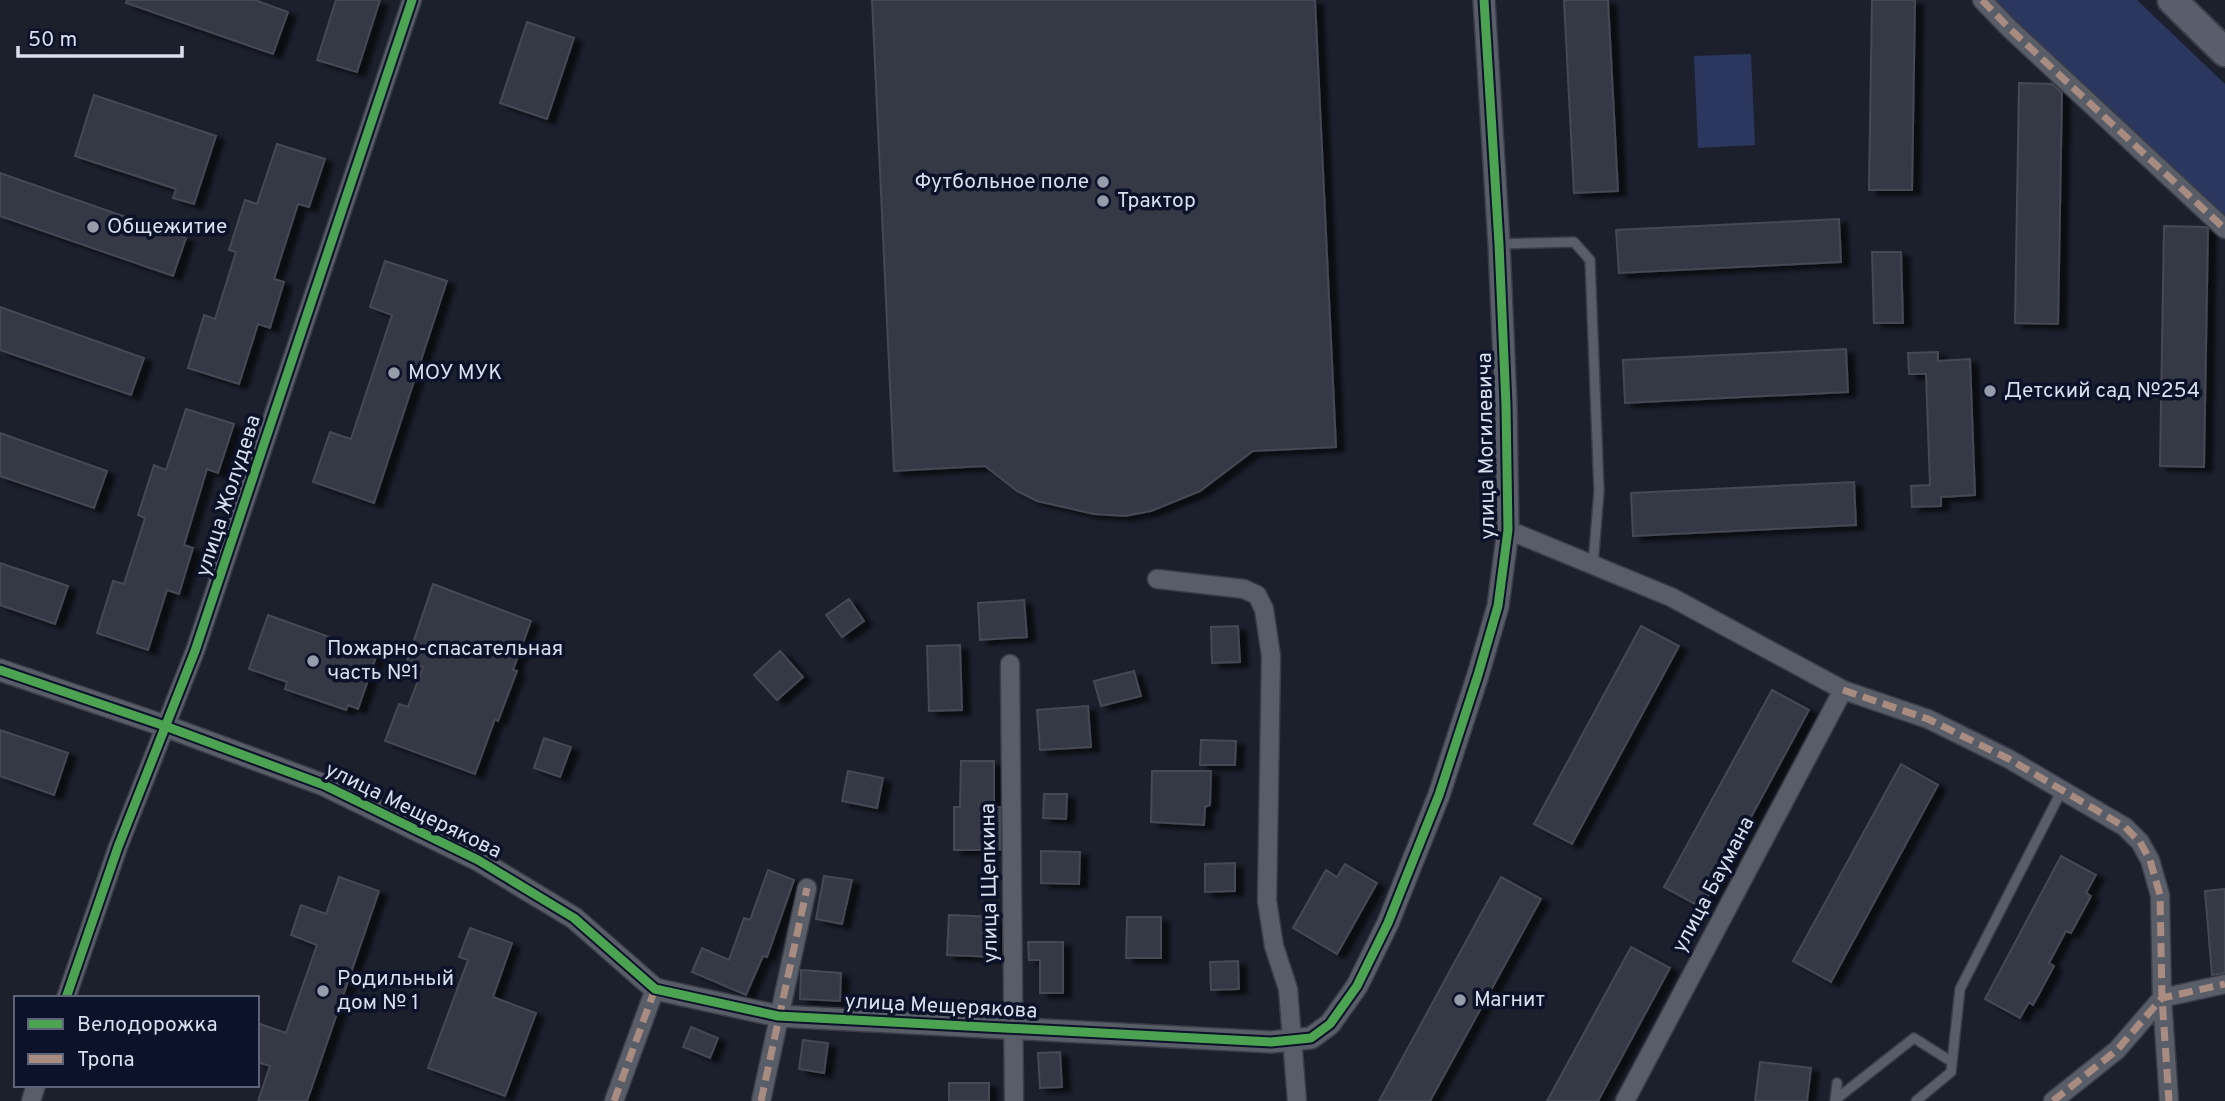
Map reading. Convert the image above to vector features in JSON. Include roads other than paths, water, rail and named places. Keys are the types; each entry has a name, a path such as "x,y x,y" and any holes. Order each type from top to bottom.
{"highway":[{"path":"2172,0 2225,52"}],"street":[{"name":"улица Жолудева","path":"67,996 118,847 199,640 412,0"},
{"name":"улица Могилевича","path":"1292,1041 1311,1038 1330,1024 1357,986 1388,923 1439,795 1498,606 1508,530 1499,244 1484,0"},
{"path":"1982,0 2225,229"},
{"path":"1508,530 1671,597 1843,690 1928,719 2009,759 2125,827 2140,842 2150,860 2160,894 2162,998 2169,1101"},
{"path":"1157,579 1244,589 1256,596 1264,609 1271,656 1267,901 1274,946 1288,989 1297,1101"},
{"name":"улица Щепкина","path":"1010,664 1014,1101"},
{"name":"улица Мещерякова","path":"0,670 165,726 324,785 478,860 574,918 655,989 778,1016 1292,1041"},
{"name":"улица Баумана","path":"1625,1101 1843,690"},
{"path":"761,1101 807,888"},
{"path":"2053,1101 2117,1050 2162,998 2225,984"},
{"path":"614,1101 655,989"}],"lane":[{"path":"1499,244 1574,242 1590,260 1599,491 1593,565"},
{"path":"1916,1101 1951,1072 1960,989 2062,790"},
{"path":"1835,1100 1914,1038 1952,1062"},
{"path":"1835,1100 1837,1083"}],"place":[{"name":"Футбольное поле","path":"1103,182"},
{"name":"Трактор","path":"1103,201"},
{"name":"Общежитие","path":"93,227"},
{"name":"МОУ МУК","path":"394,373"},
{"name":"Детский сад №254","path":"1990,391"},
{"name":"Пожарно-спасательная часть №1","path":"313,661"},
{"name":"Родильный дом № 1","path":"323,991"},
{"name":"Магнит","path":"1460,1000"}]}
